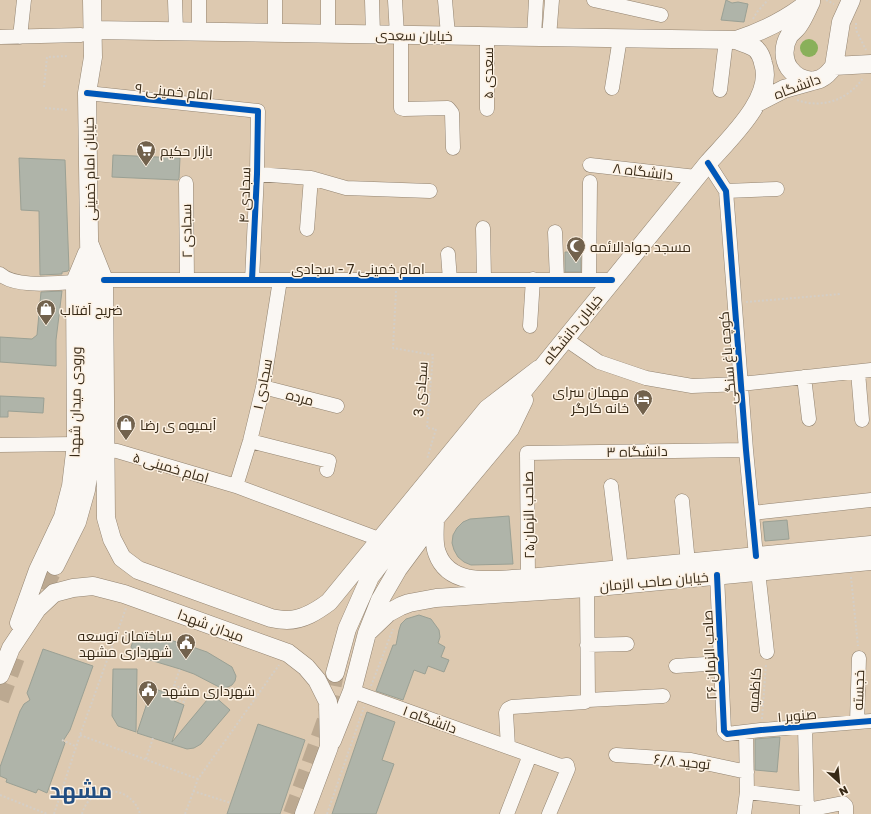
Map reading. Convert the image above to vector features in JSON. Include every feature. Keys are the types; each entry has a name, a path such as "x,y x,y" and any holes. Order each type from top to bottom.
{"main road":[{"name":"خیابان امام خمینی","path":"81,0 92,57 88,93 90,282"},
{"name":"خیابان امام خمینی","path":"87,32 92,0"},
{"path":"731,40 770,27 812,0"},
{"path":"812,0 799,25 789,37 784,52 787,65 792,72 803,81 813,81"},
{"path":"851,0 841,22 834,66 869,64"},
{"name":"خیابان سعدی","path":"87,32 176,31 731,40"},
{"name":"خیابان دانشگاه","path":"539,369 708,162 765,99 766,73 764,64 756,50 731,40"},
{"name":"دانشگاه","path":"765,99 796,85 813,81 825,76 834,66"},
{"path":"90,282 106,450 106,518 112,539 122,558 138,570 271,618 287,620 306,616 321,609 329,602 354,573 379,539 487,409 539,369"},
{"path":"55,566 77,522 86,490 92,450 90,282"},
{"name":"ورودی میدان شهدا","path":"11,648 38,570 63,517 70,486 76,444 90,282"},
{"path":"335,673 347,629 370,577 396,543 506,412 539,369"},
{"path":"329,747 360,694 367,633 380,600 398,568 435,519 510,429 539,369"},
{"path":"435,519 436,553 443,565 451,573 473,580 528,578 688,563 757,564 871,545"},
{"name":"خیابان صاحب الزمان","path":"367,633 388,613 401,606 436,598 587,588 717,575 757,564 849,563 871,560"},
{"name":"میدان شهدا","path":"0,675 11,648 37,609 54,593 73,588 94,586 130,596 288,653 306,667 317,680 328,702 329,747 304,814"}],"street":[{"path":"20,37 24,0"},
{"path":"175,0 176,31"},
{"path":"199,0 199,32"},
{"path":"275,0 275,33"},
{"path":"328,0 328,34"},
{"path":"372,0 373,34"},
{"path":"395,0 399,35 401,108 448,108 452,113 453,148"},
{"path":"445,0 448,35"},
{"path":"536,0 542,37"},
{"path":"542,37 552,0"},
{"path":"594,0 661,15"},
{"path":"0,37 87,32"},
{"name":"سعدی ۵","path":"487,36 487,109"},
{"path":"612,88 620,38"},
{"path":"720,90 731,40"},
{"name":"امام خمینی ۹","path":"88,93 258,111"},
{"name":"سجادی ۴","path":"252,280 257,174 258,111"},
{"name":"کوچه باغ سنگی","path":"708,162 726,192 746,450 767,652"},
{"name":"دانشگاه ۸","path":"590,165 696,177"},
{"path":"257,174 311,178 346,188 430,192"},
{"path":"306,229 311,178"},
{"path":"590,182 590,280"},
{"name":"سجادی ۲","path":"186,183 187,280"},
{"path":"726,192 777,189"},
{"path":"483,228 484,279"},
{"path":"555,232 557,279"},
{"path":"448,254 450,280"},
{"name":"امام خمینی 7 - سجادی","path":"0,274 5,278 22,282 187,280 612,280"},
{"path":"530,326 533,279"},
{"name":"سجادی ۱","path":"236,486 250,441 263,387 280,280"},
{"path":"564,338 599,362 646,378 692,386 741,384 864,371 862,420"},
{"path":"804,377 809,419"},
{"name":"مرده","path":"263,387 337,406"},
{"path":"250,441 329,461 327,470"},
{"path":"0,445 76,444"},
{"name":"امام خمینی ۵","path":"106,450 117,451 236,486 379,539"},
{"name":"دانشگاه ۳","path":"527,453 746,450"},
{"name":"صاحب الزمان۲۵","path":"527,453 528,578"},
{"path":"611,486 621,569"},
{"path":"752,513 871,500"},
{"path":"682,501 688,563"},
{"name":"صاحب الزمان ۲۶","path":"717,575 725,733"},
{"path":"587,588 588,700"},
{"path":"587,646 627,644"},
{"name":"خجسته","path":"857,722 859,658"},
{"path":"676,666 721,663"},
{"name":"دانشگاه ۱","path":"360,694 562,766 567,765 568,769 549,814"},
{"path":"508,747 506,713 508,709 512,707 585,702 588,700 663,696"},
{"name":"صنوبر ۱","path":"725,733 871,721"},
{"path":"805,726 807,808"},
{"path":"744,814 747,792 746,732"},
{"path":"508,814 530,755"},
{"name":"توحید ۶/۸","path":"616,755 691,760 747,772"},
{"path":"747,792 807,808 843,803 846,806 846,814"}],"path":[{"path":"765,99 783,95 811,103 831,102 846,96 857,86 864,76 869,64 866,50 856,30 858,17"},
{"path":"44,87 46,57 68,56"},
{"path":"45,108 69,110"},
{"path":"735,303 841,294"},
{"path":"849,563 859,658"},
{"path":"54,814 76,746 130,596"},
{"path":"327,814 360,694 394,627"},
{"path":"185,814 198,779 288,653"},
{"path":"175,699 184,702 189,691 174,685 180,669"},
{"path":"80,735 198,779"},
{"path":"146,760 153,738"},
{"path":"62,740 76,746"},
{"path":"82,814 87,803 96,795 108,791 118,791 128,796 134,802 140,814"},
{"path":"193,791 231,803"},
{"path":"0,795 47,814"}],"shaded area":[{"path":"805,39 813,39 818,44 816,55 813,57 805,57 800,52 800,44"}],"building":[{"path":"726,0 732,3 738,2 748,4 744,22 721,20"},
{"name":"بازار حکیم","path":"113,155 180,158 179,178 178,180 112,177"},
{"path":"19,158 65,160 69,269 68,271 62,272 62,274 40,275 39,211 21,210"},
{"name":"مسجد جوادالائمه","path":"565,252 581,252 581,272 565,272"},
{"path":"62,291 56,340 56,366 0,362 0,337 32,339 37,335 41,292"},
{"path":"0,396 44,398 43,413 8,411 8,417 0,417"},
{"path":"509,516 513,564 471,565 458,557 452,543 453,535 463,522 470,519"},
{"path":"787,520 789,539 765,541 763,522"},
{"path":"419,615 431,619 439,630 440,637 438,643 445,647 441,657 449,660 444,672 428,666 425,674 414,670 403,700 376,691 393,645 396,645 401,624 406,619"},
{"name":"ساختمان توسعه شهرداری مشهد","path":"142,633 181,643 207,652 232,667 236,676 235,681 228,687 221,688 194,674 135,655 131,647 134,638"},
{"path":"43,649 93,666 70,730 63,741 65,743 47,793 38,789 36,793 6,782 7,779 0,776 0,767 20,711 24,704 30,700 27,693"},
{"path":"113,669 137,669 136,732 118,726 112,716"},
{"name":"شهرداری مشهد","path":"152,688 176,696 174,701 184,705 172,742 212,694 230,710 201,744 194,748 187,749 137,733"},
{"path":"367,712 395,722 382,760 394,764 376,814 332,814"},
{"path":"258,724 305,740 280,814 227,814"},
{"path":"780,737 777,772 755,770 755,739"}],"tunnel":[{"path":"32,614 55,566"},
{"path":"0,700 16,657"},
{"path":"292,814 326,720 335,673"}],"cycle path":[{"path":"87,93 258,111 257,174 252,280"},
{"path":"708,163 726,191 746,450 756,556"},
{"path":"104,280 612,280"},
{"path":"717,575 724,731 727,734 871,721"}],"place":[{"name":"بازار حکیم","path":"146,167"},
{"name":"مسجد جوادالائمه","path":"576,263"},
{"name":"ضریح آفتاب","path":"46,326"},
{"name":"مهمان سرای خانه کارگر","path":"643,416"},
{"name":"آبمیوه ی رضا","path":"126,441"},
{"name":"ساختمان توسعه شهرداری مشهد","path":"186,660"},
{"name":"شهرداری مشهد","path":"148,707"}],"district":[{"name":"مشهد","path":"81,789"}]}
